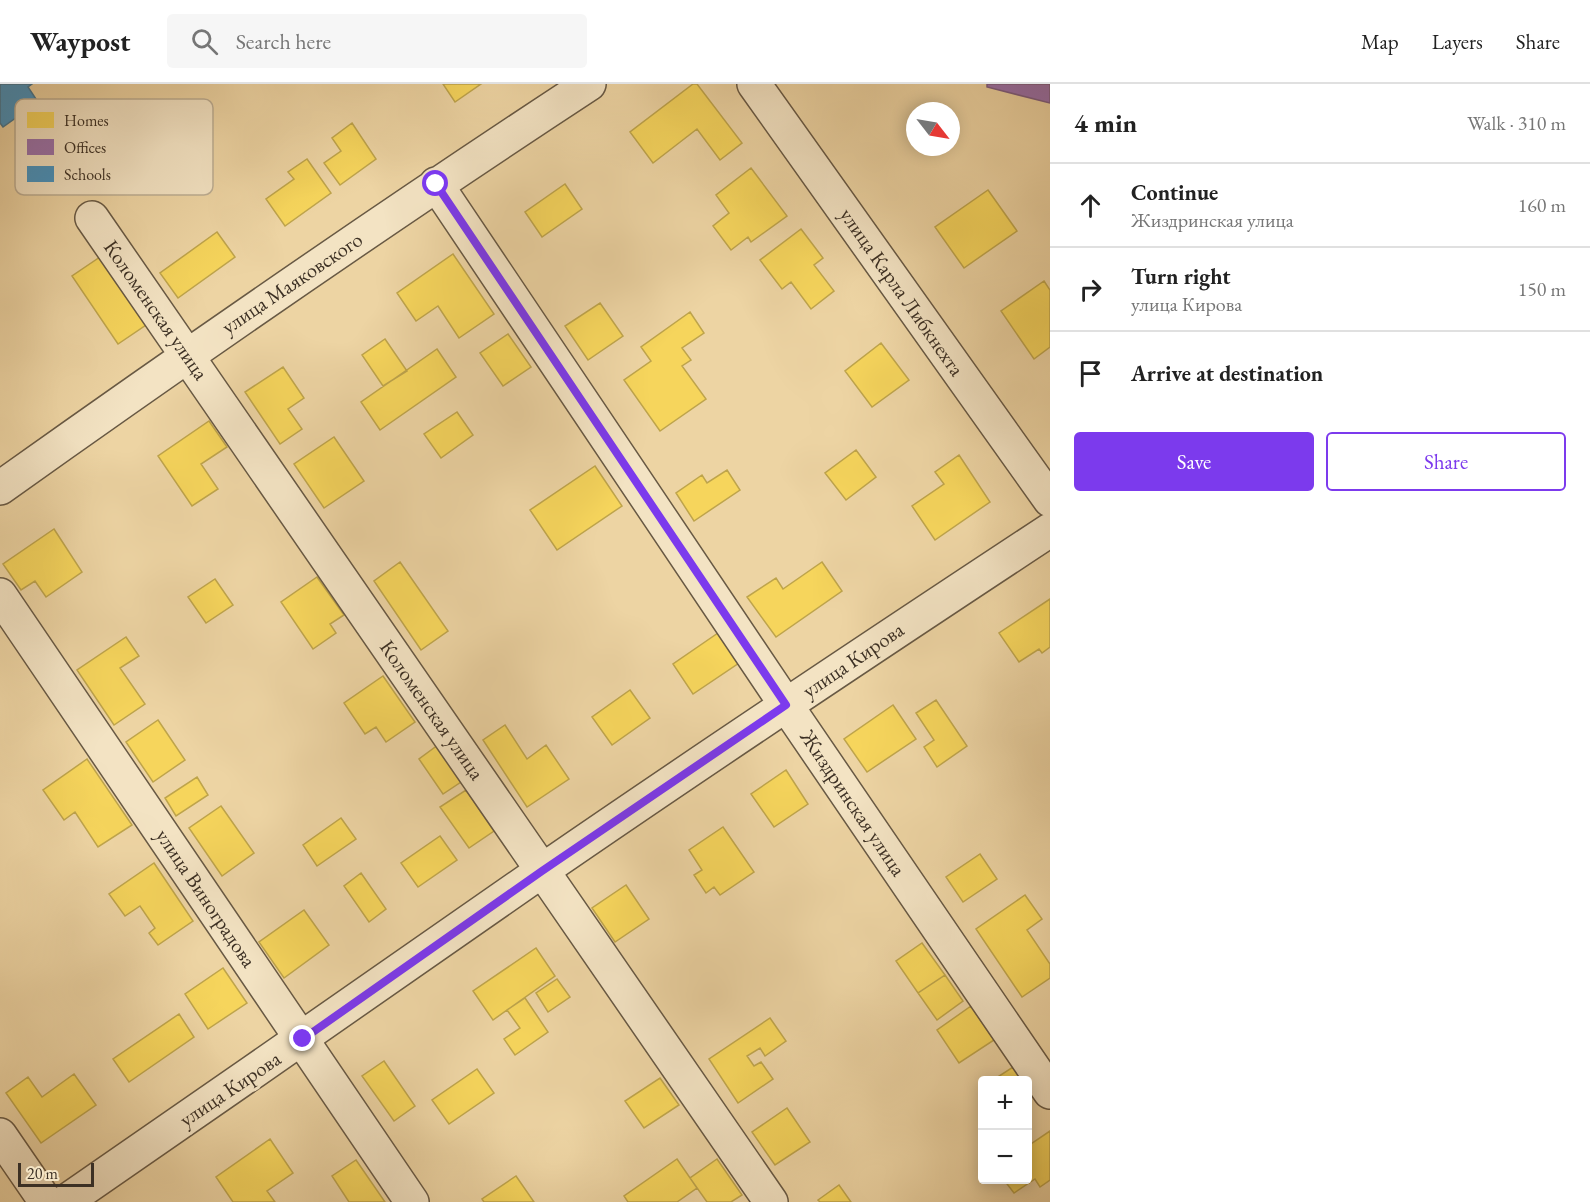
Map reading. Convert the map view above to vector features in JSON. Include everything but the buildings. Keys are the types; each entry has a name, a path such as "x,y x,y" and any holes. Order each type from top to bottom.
{"street":[{"name":"улица Маяковского","path":"0,488 187,355 436,184 589,84"},
{"name":"улица Карла Либкнехта","path":"754,84 1050,500"},
{"name":"Жиздринская улица","path":"436,184 786,705 1050,1092"},
{"name":"Коломенская улица","path":"92,218 771,1202"},
{"name":"улица Кирова","path":"65,1202 542,871 786,705 1050,530"},
{"name":"улица Виноградова","path":"0,595 412,1202"},
{"path":"0,1135 46,1202"}],"route":[{"path":"303,1039 542,871 786,705 436,184"}]}
